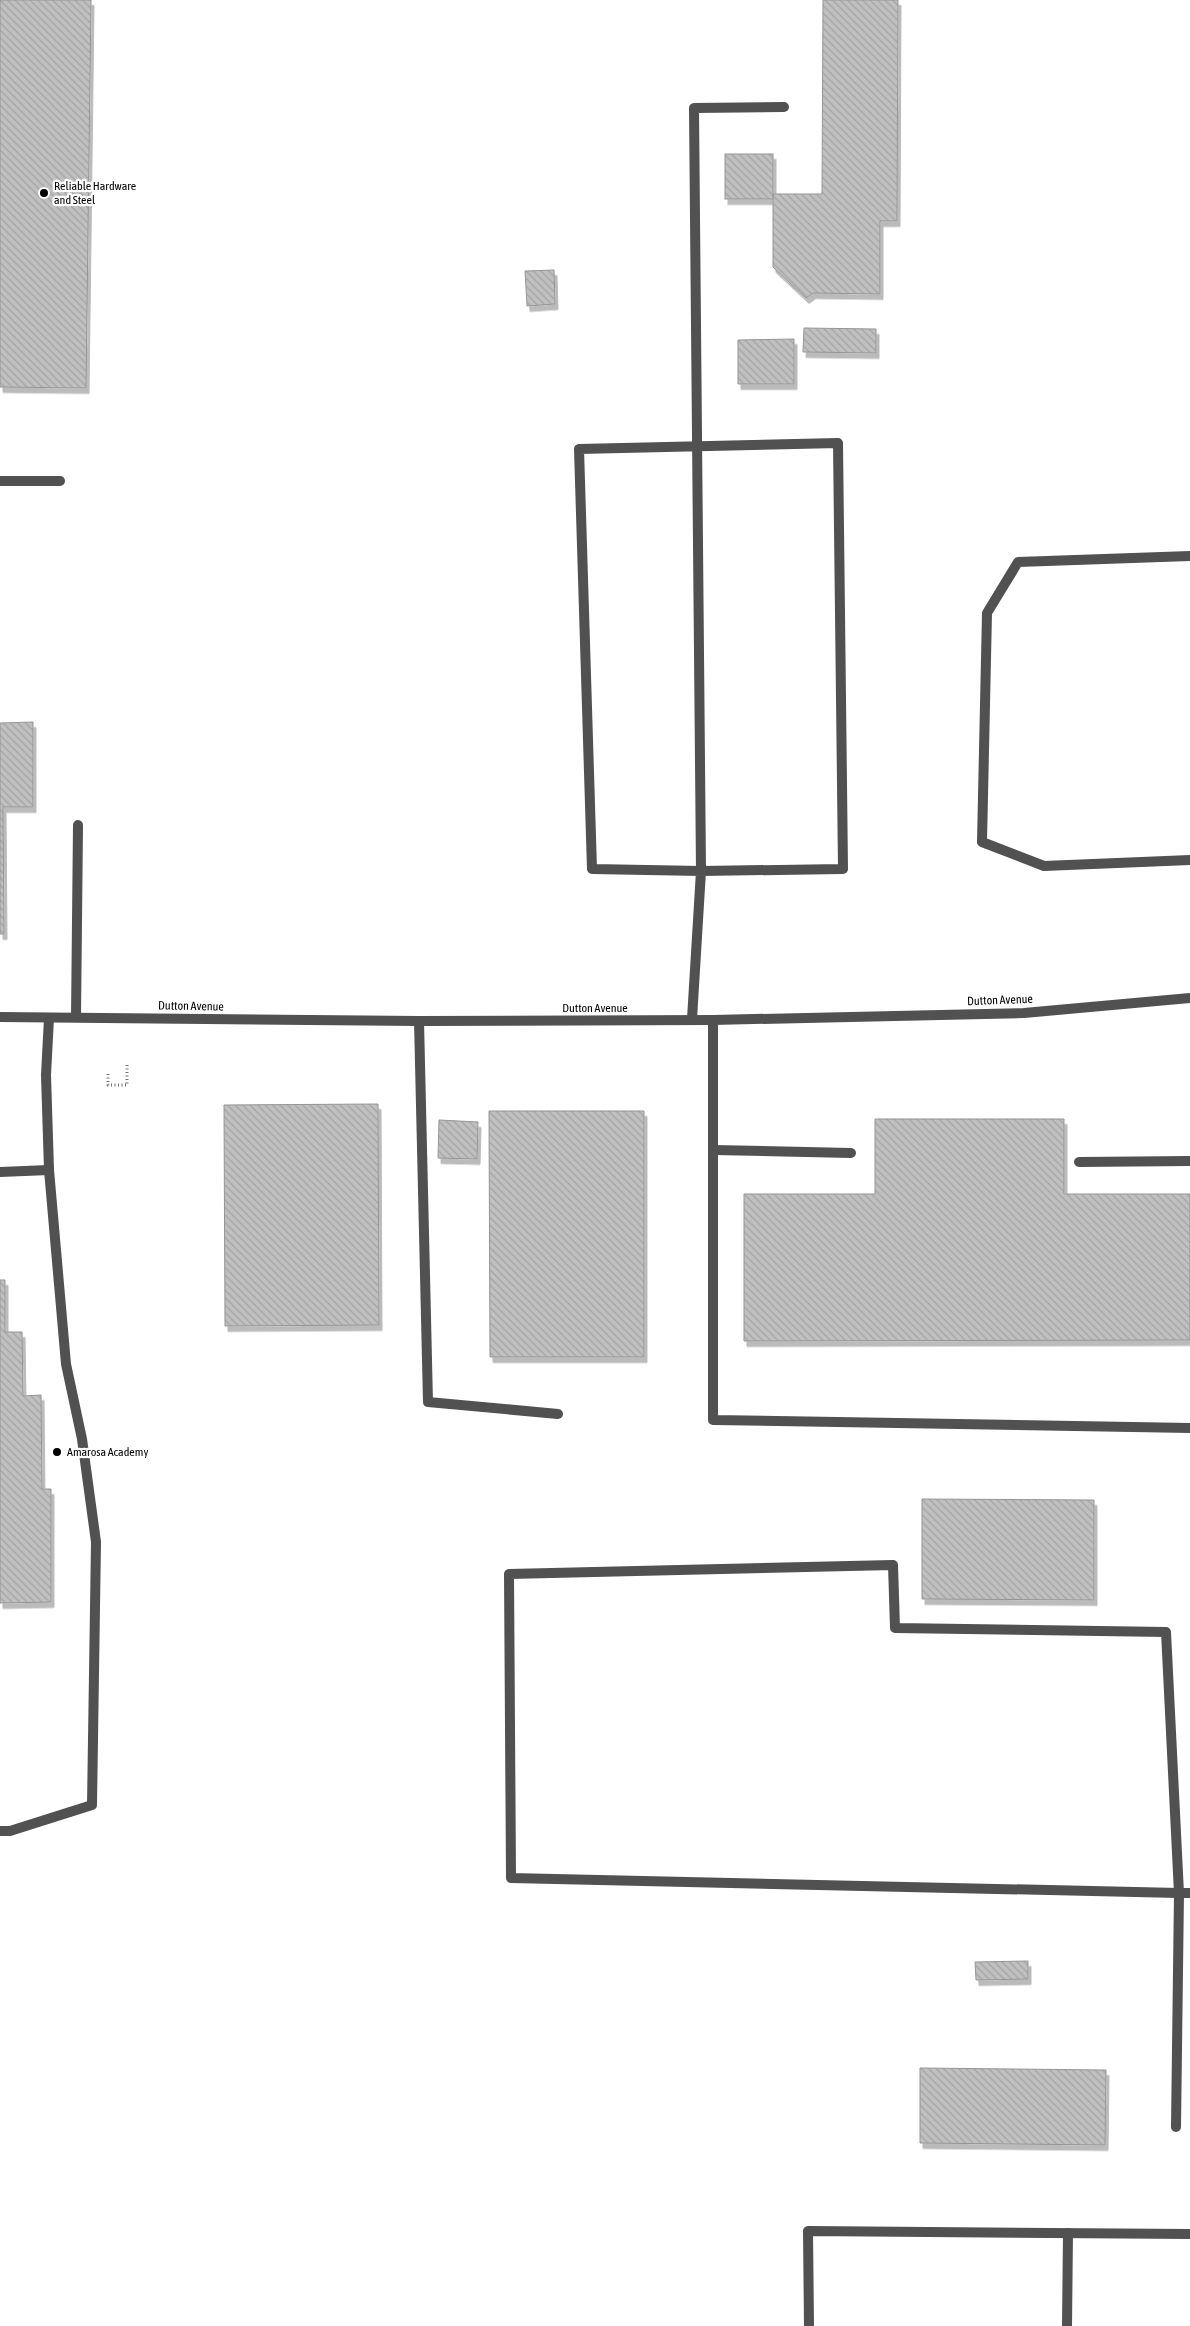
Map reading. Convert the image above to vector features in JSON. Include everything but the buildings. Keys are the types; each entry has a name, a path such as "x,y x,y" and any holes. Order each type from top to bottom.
{"street":[{"path":"692,1019 701,871 694,108 784,107"},
{"path":"838,443 843,869 701,871 592,869 579,449 838,443"},
{"path":"0,482 60,481"},
{"path":"1190,556 1018,562 987,613 982,842 1044,866 1190,860"},
{"path":"76,1017 78,825"},
{"name":"Dutton Avenue","path":"0,1017 419,1021 713,1020 1024,1013 1190,998"},
{"path":"0,1831 10,1831 92,1805 96,1542 82,1439 66,1364 49,1170 46,1075 49,1018"},
{"path":"713,1020 713,1420 1190,1428"},
{"path":"419,1021 428,1402 558,1414"},
{"path":"713,1150 851,1153"},
{"path":"1079,1162 1190,1161"},
{"path":"0,1172 49,1170"},
{"path":"1176,2127 1179,1893 1166,1632 895,1628 894,1565 509,1574 512,1878 1179,1893 1190,1893"},
{"path":"808,2326 808,2231 1190,2234"},
{"path":"1067,2326 1068,2233"}],"path":[{"path":"108,1074 108,1084 128,1084 127,1065"}],"place":[{"name":"Reliable Hardware and Steel","path":"44,193"},
{"name":"Amarosa Academy","path":"57,1452"}]}
